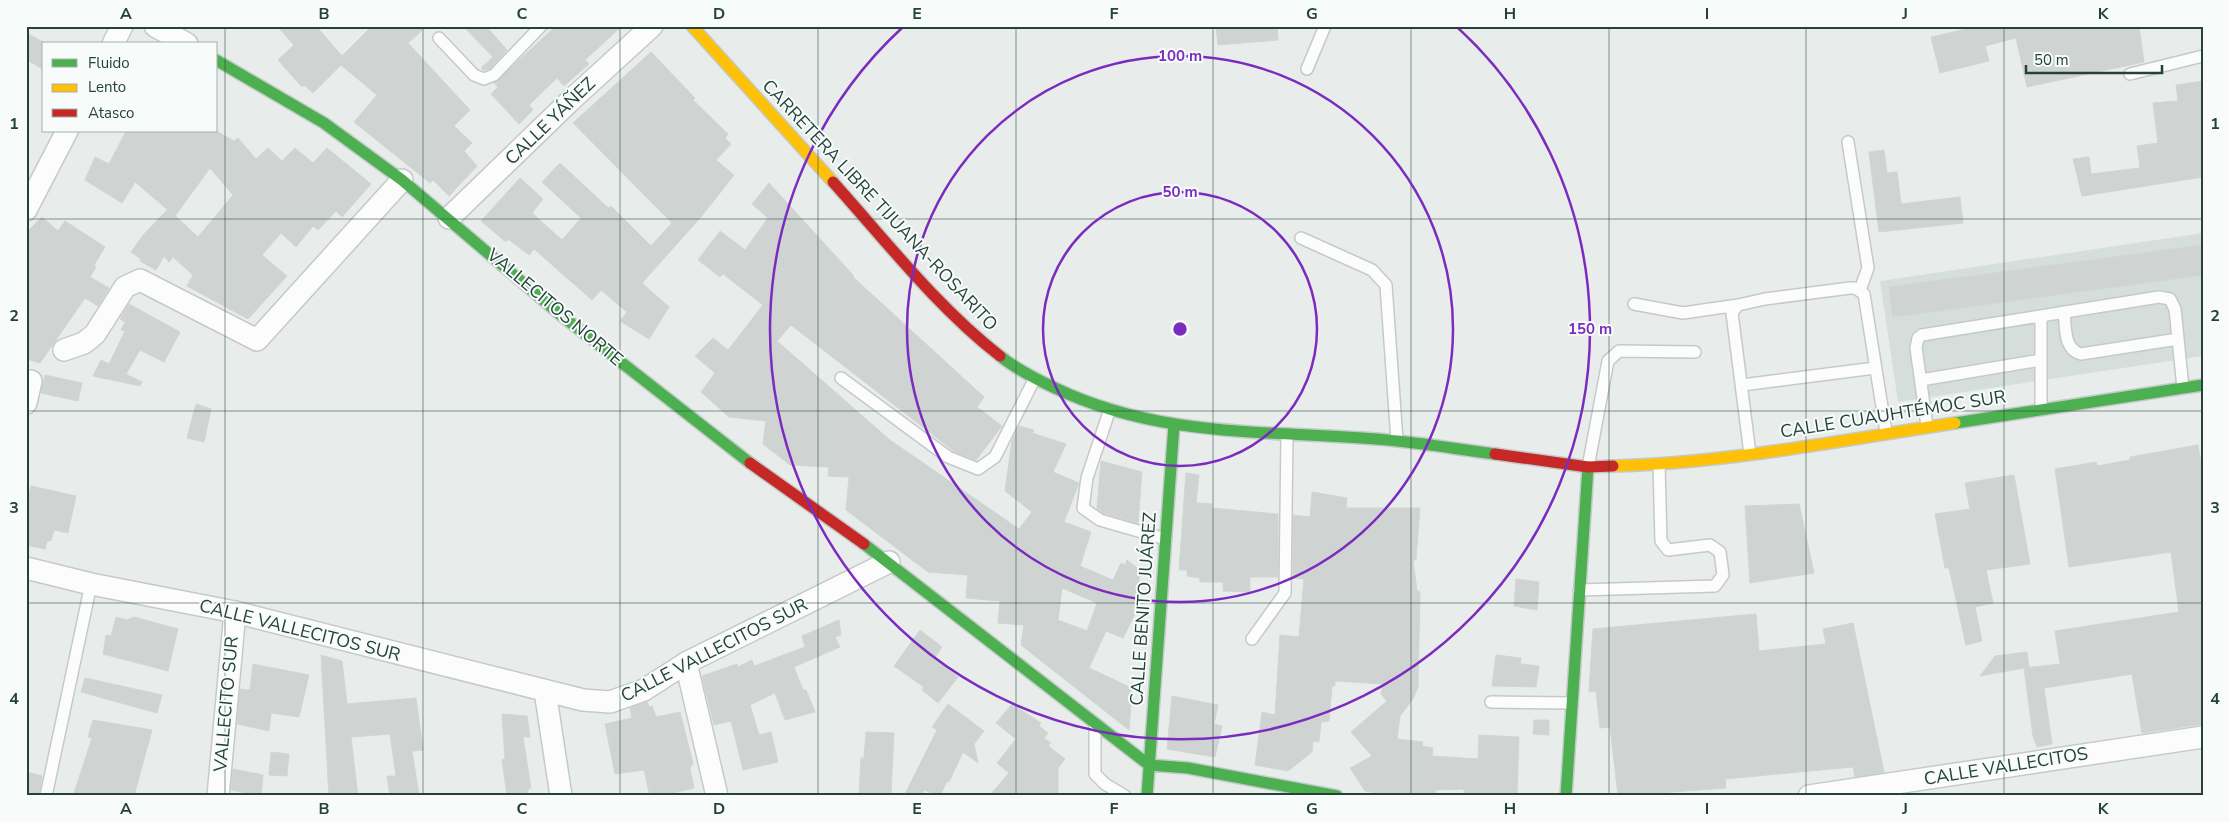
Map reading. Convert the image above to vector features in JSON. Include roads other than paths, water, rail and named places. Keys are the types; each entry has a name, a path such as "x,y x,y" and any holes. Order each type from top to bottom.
{"street":[{"path":"114,42 122,26"},
{"path":"156,26 184,42"},
{"name":"CALLE YÁÑEZ","path":"449,218 570,101 652,26"},
{"name":"CARRETERA LIBRE TIJUANA-ROSARITO","path":"692,26 938,299 978,340 1034,378 1079,398 1133,418 1174,425 1287,435 1396,441 1588,467"},
{"name":"VALLECITOS NORTE","path":"218,61 324,124 402,180 562,316 727,447 889,562"},
{"path":"26,210 66,132"},
{"path":"64,350 84,343 94,334 125,287 140,280 257,340 402,180"},
{"path":"26,403 31,380"},
{"name":"CALLE CUAUHTÉMOC SUR","path":"1588,467 1659,465 1750,454 2203,385"},
{"name":"CALLE BENITO JUÁREZ","path":"1147,796 1174,425"},
{"path":"1566,796 1588,467"},
{"path":"889,562 1149,765 1188,768 1282,790 1337,796"},
{"name":"CALLE VALLECITOS SUR","path":"26,568 91,584 235,612 583,700 610,702 644,690 686,663 889,562"},
{"name":"VALLECITO SUR","path":"218,796 235,612"},
{"path":"686,663 717,796"},
{"path":"545,691 561,796"},
{"name":"CALLE VALLECITOS","path":"1809,796 2203,737"}],"lane":[{"path":"439,38 474,75 484,79 494,75 541,26"},
{"path":"1307,70 1325,26"},
{"path":"2130,74 2203,56"},
{"path":"1848,142 1868,268 1860,290"},
{"path":"1301,238 1372,270 1386,285 1396,441"},
{"path":"1634,304 1683,313 1765,299 1850,288 1860,290 1866,298 1874,368 1886,432"},
{"path":"1928,426 1916,348 1918,338 1922,335 2064,312 2165,297 2174,303 2183,388"},
{"path":"1738,305 1734,308 1731,318 1742,385 1750,454"},
{"path":"2064,312 2068,344 2075,352 2081,354 2178,339"},
{"path":"2041,316 2041,409"},
{"path":"1588,467 1608,361 1619,351 1695,352"},
{"path":"1921,380 2041,360"},
{"path":"1742,385 1874,368"},
{"path":"841,378 948,457 978,469 995,457 1034,378"},
{"path":"1110,409 1087,478 1083,508 1100,520 1166,539"},
{"path":"1252,638 1285,594 1287,435"},
{"path":"1579,590 1715,586 1723,575 1720,552 1710,545 1668,550 1661,541 1659,465"},
{"path":"46,796 91,584"},
{"path":"1491,702 1572,703"},
{"path":"1095,724 1095,774 1105,784 1125,796"}]}
